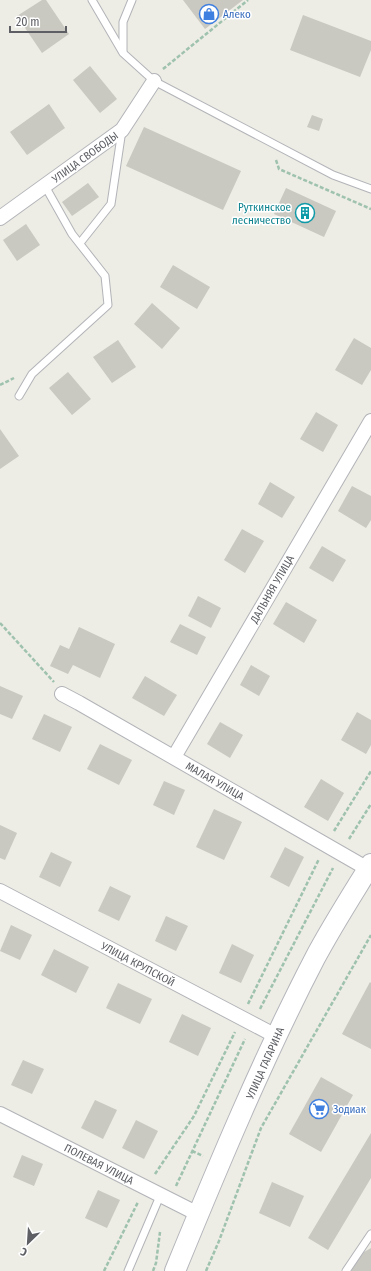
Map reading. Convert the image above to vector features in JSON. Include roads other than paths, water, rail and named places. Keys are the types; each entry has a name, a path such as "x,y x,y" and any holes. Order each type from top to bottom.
{"main road":[{"name":"УЛИЦА ГАГАРИНА","path":"175,1271 198,1214 276,1036 316,956 369,866"}],"street":[{"name":"УЛИЦА СВОБОДЫ","path":"0,218 122,130 154,81"},
{"name":"ДАЛЬНЯЯ УЛИЦА","path":"174,757 371,421"},
{"name":"МАЛАЯ УЛИЦА","path":"59,689 79,703 341,853 369,866"},
{"name":"УЛИЦА КРУПСКОЙ","path":"0,891 276,1036"},
{"name":"ПОЛЕВАЯ УЛИЦА","path":"0,1114 198,1214"}],"lane":[{"path":"92,0 123,53 154,81 333,175 371,189"},
{"path":"123,53 123,22 132,0"},
{"path":"80,244 111,204 122,130"},
{"path":"19,396 32,374 108,305 105,276 72,234 44,186"},
{"path":"128,1271 165,1198"},
{"path":"346,1271 371,1234"}],"place":[{"name":"Алеко","path":"209,14"},
{"name":"Руткинское лесничество","path":"305,213"},
{"name":"Зодиак","path":"319,1109"}]}
